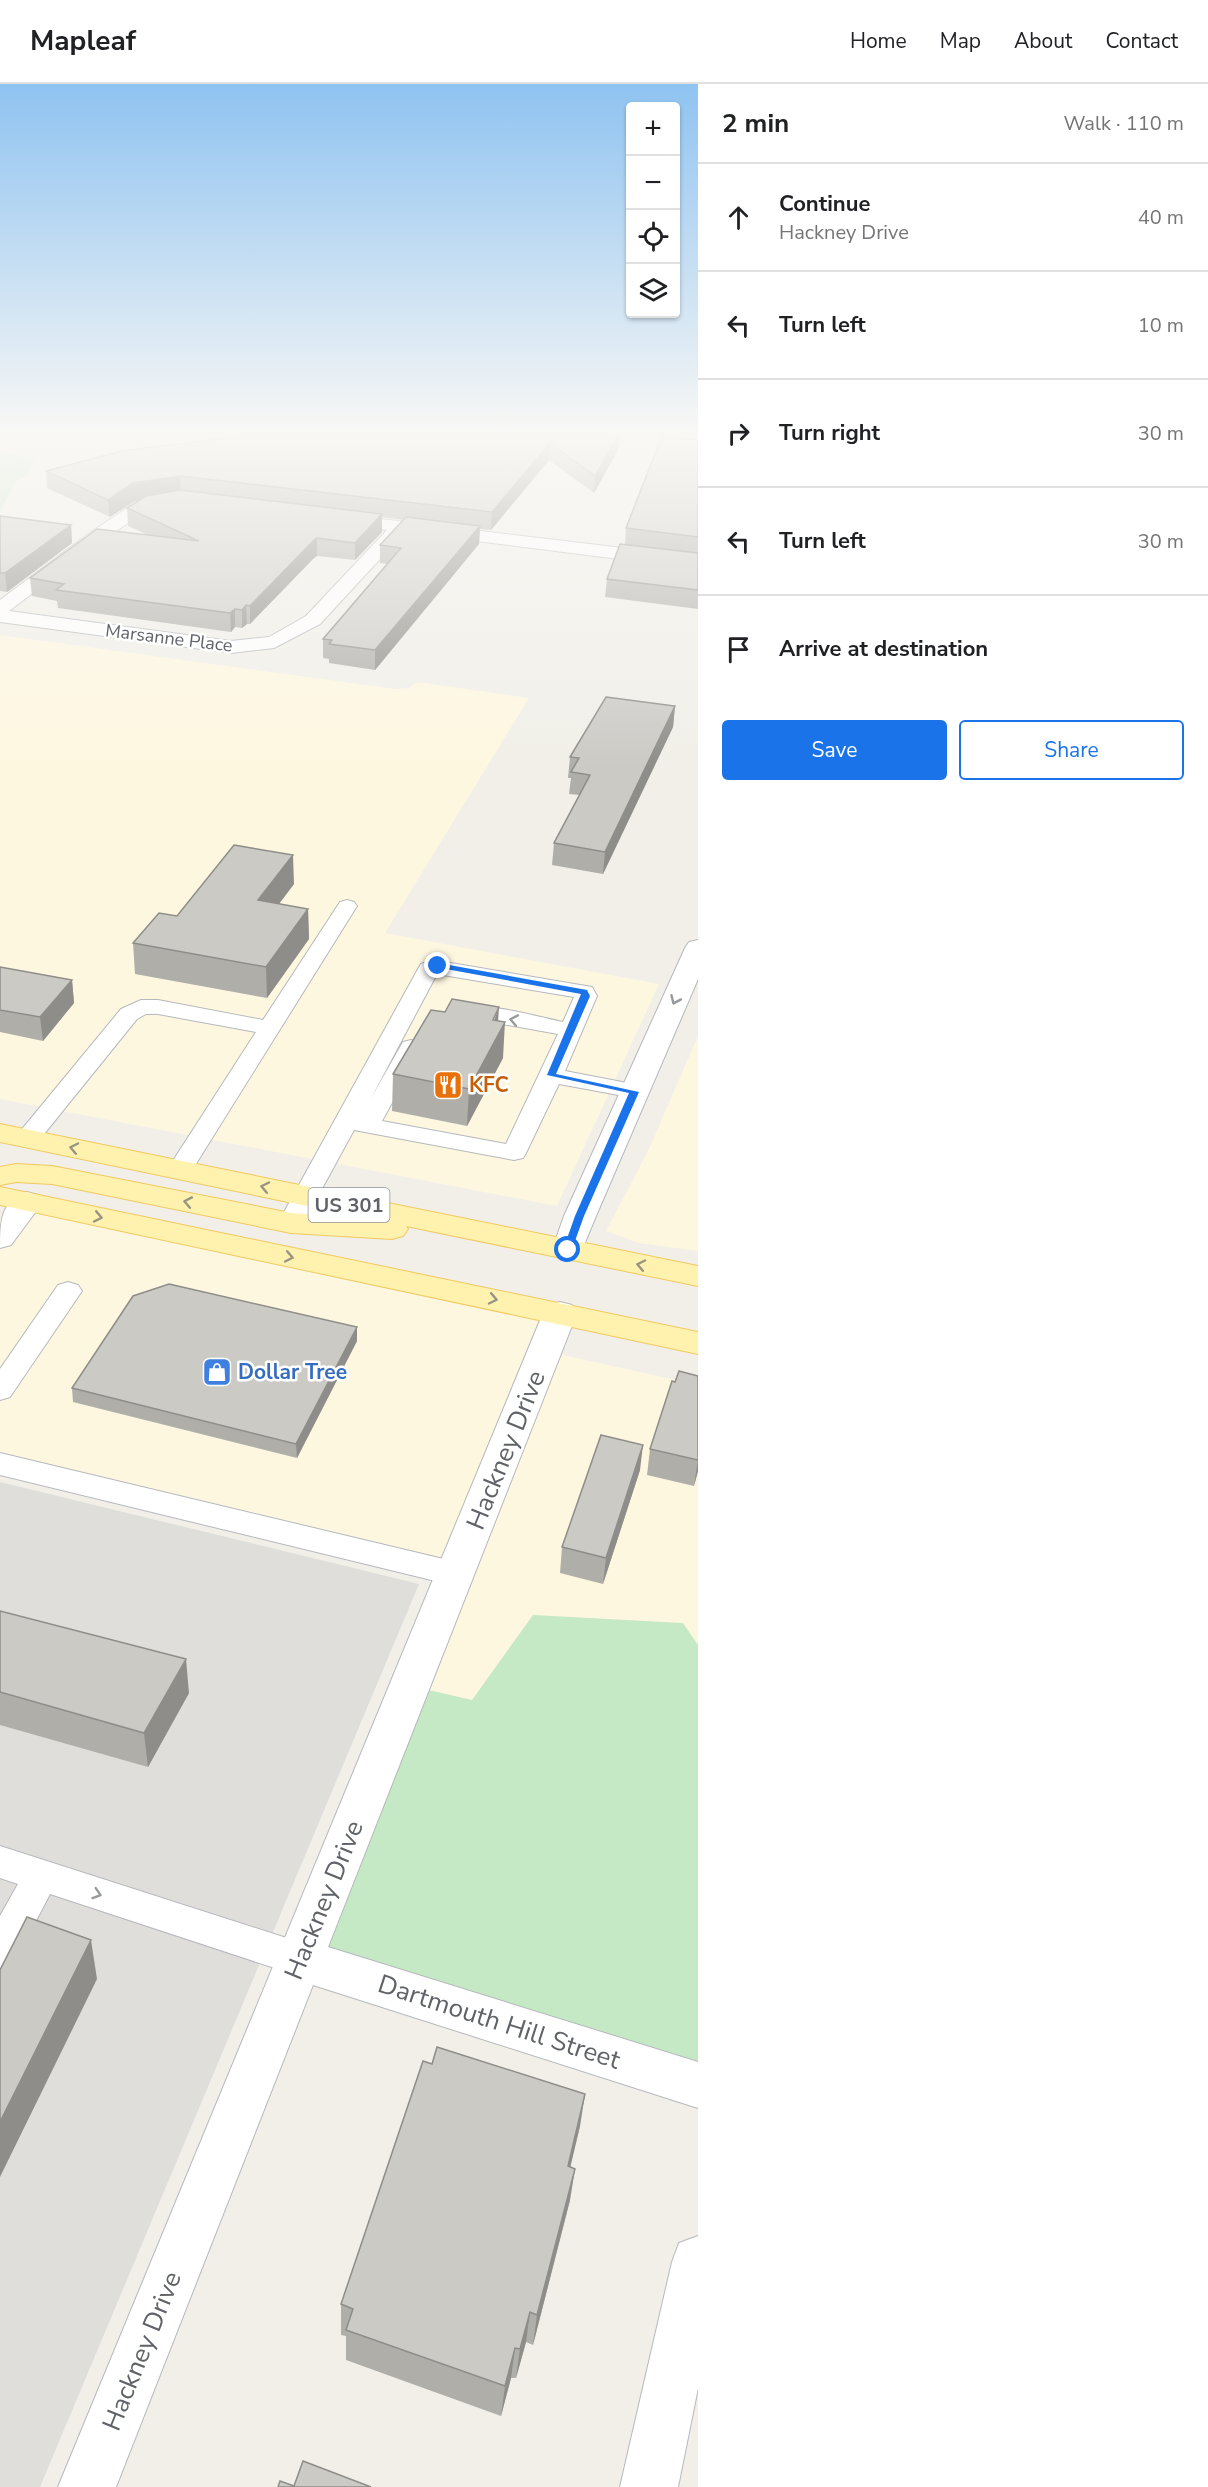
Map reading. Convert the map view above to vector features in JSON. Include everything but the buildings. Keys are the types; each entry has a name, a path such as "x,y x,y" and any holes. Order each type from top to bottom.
{"main road":[{"path":"0,1155 6,1154 14,1136"},
{"name":"US 301","path":"14,1136 698,1276"},
{"path":"0,1176 16,1173 52,1175 291,1223 351,1228 475,1231"},
{"path":"14,1199 698,1343"}],"street":[{"path":"0,609 85,544"},
{"name":"Marsanne Place","path":"0,616 231,647 274,642 313,620 384,544"},
{"path":"542,544 698,563"},
{"path":"568,1250 580,1216 698,948"},
{"path":"0,1238 14,1199"},
{"name":"Hackney Drive","path":"87,2487 560,1313"},
{"name":"Dartmouth Hill Street","path":"299,1959 698,2085"},
{"path":"649,2487 698,2262"}],"lane":[{"path":"180,1170 347,906"},
{"path":"433,966 584,992 586,996 514,1152 357,1123 429,969 433,966"},
{"path":"14,1136 129,1014 141,1007 158,1007 269,1028"},
{"path":"291,1223 306,1196 417,1038 432,1025 471,1014 571,1030"},
{"path":"551,1075 634,1092"},
{"path":"0,1390 68,1291"},
{"path":"0,1464 456,1574"},
{"path":"0,1862 299,1959"},
{"path":"0,1953 41,1876"}],"shaded area":[{"path":"0,635 396,689 409,688 417,682 529,698 385,933 659,984 557,1206 0,1099"},
{"path":"698,1036 698,1251 639,1243 606,1231 649,1149"},
{"path":"27,1202 560,1313 456,1574 0,1464 0,1238"},
{"path":"558,1354 698,1385 698,1754 424,1689 537,1417"},
{"path":"0,1482 419,1584 40,2487 0,2487"}],"green space":[{"path":"533,1615 683,1623 698,1645 698,2072 309,1958 424,1689 472,1700"}],"place":[{"name":"KFC","path":"448,1085"},
{"name":"Dollar Tree","path":"217,1372"}],"route":[{"path":"438,966 584,992 586,996 551,1075 634,1092 580,1216 568,1250"}]}
